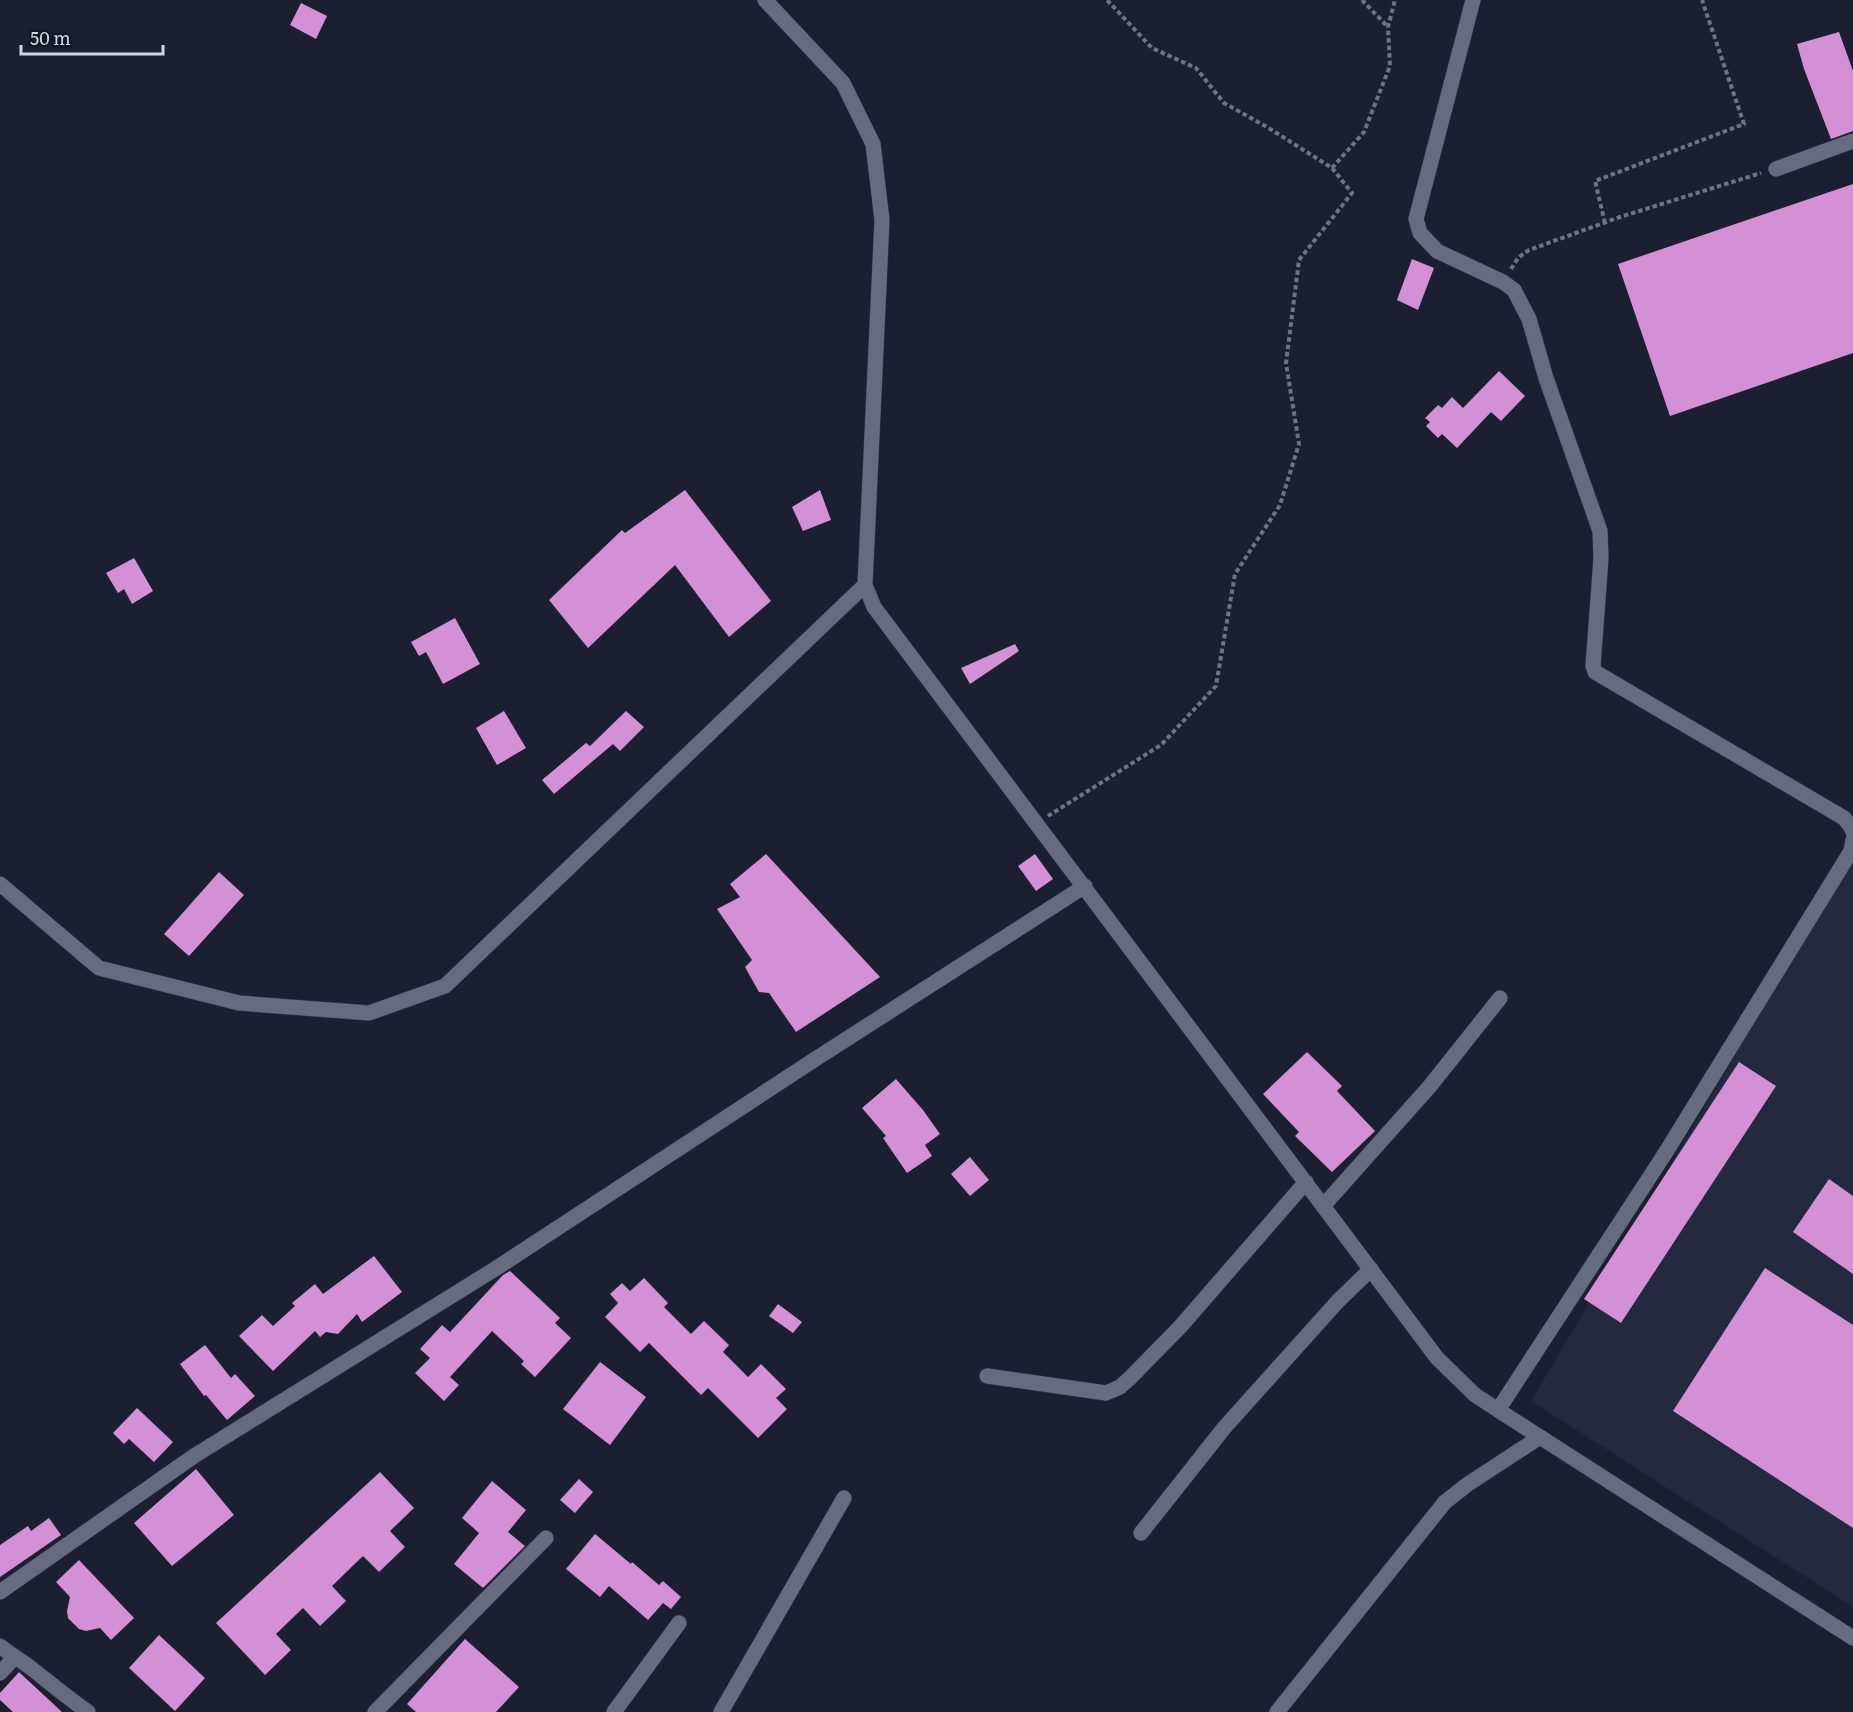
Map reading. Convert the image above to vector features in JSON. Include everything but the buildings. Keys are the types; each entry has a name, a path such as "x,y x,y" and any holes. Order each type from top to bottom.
{"street":[{"path":"765,0 843,83 873,144 882,220 865,585 874,607 1437,1358 1475,1395 1853,1638"},
{"path":"1473,0 1416,219 1420,233 1437,251 1503,282 1514,290 1529,319 1546,378 1600,531 1601,558 1593,666 1595,672 1844,819 1853,832"},
{"path":"1776,169 1853,141"},
{"path":"0,884 99,968 239,1003 369,1013 445,986 865,585"},
{"path":"1498,1410 1672,1142 1851,851 1853,840"},
{"path":"0,1592 194,1456 495,1269 1085,886"},
{"path":"1324,1206 1430,1086 1500,998"},
{"path":"987,1376 1106,1393 1120,1387 1180,1327 1306,1182"},
{"path":"1141,1533 1224,1428 1338,1301 1371,1269"},
{"path":"1277,1712 1445,1502 1468,1484 1540,1437"},
{"path":"721,1712 844,1498"},
{"path":"375,1712 546,1538"},
{"path":"614,1712 679,1623"},
{"path":"0,1646 88,1712"},
{"path":"0,1672 14,1658"}],"path":[{"path":"1037,823 1161,745 1216,686 1235,574 1280,505 1299,444 1286,363 1299,260 1352,192 1332,168 1224,103 1196,68 1152,48 1107,0"},
{"path":"1362,0 1389,27"},
{"path":"1332,168 1364,132 1390,66 1389,27 1395,0"},
{"path":"1605,223 1595,180 1743,124 1702,0"},
{"path":"1503,282 1518,258 1529,250 1605,223 1776,169"}],"shaded area":[{"path":"1853,856 1853,1607 1531,1401"}]}
